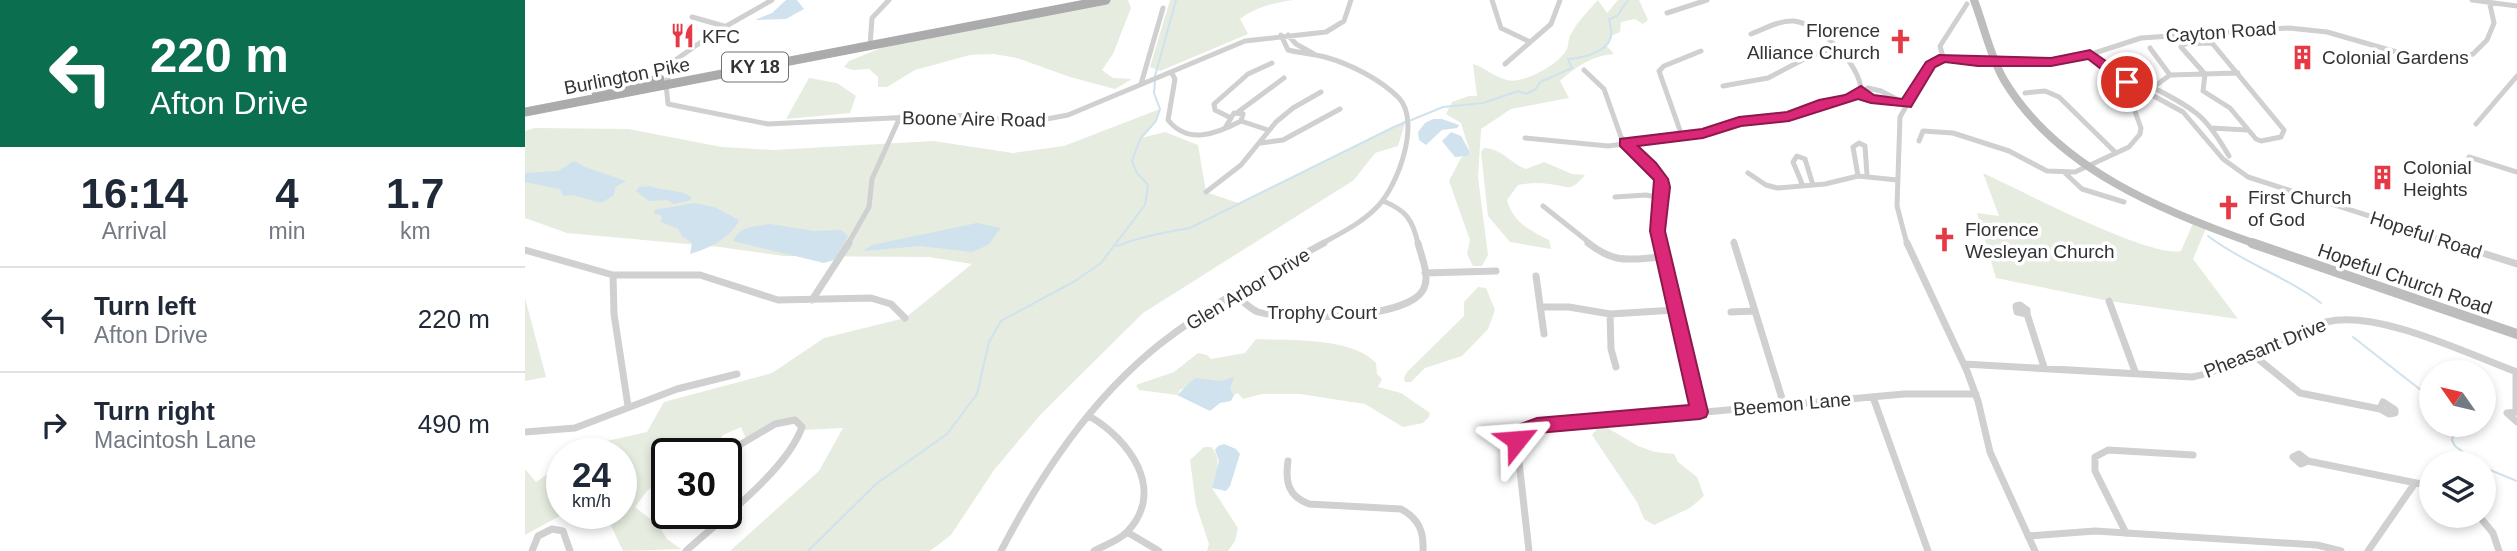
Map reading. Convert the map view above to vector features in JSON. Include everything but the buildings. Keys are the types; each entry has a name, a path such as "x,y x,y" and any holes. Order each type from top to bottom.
{"main road":[{"name":"Burlington Pike","path":"525,105 667,81 1077,0"},
{"name":"Burlington Pike","path":"870,42 1106,0"},
{"name":"Hopeful Church Road","path":"1970,2 1994,62 2008,88 2028,113 2058,141 2091,166 2155,204 2207,226 2517,334"},
{"name":"Burlington Pike","path":"525,112 667,81"}],"street":[{"path":"667,81 675,59 772,0"},
{"path":"870,42 873,15 889,0"},
{"name":"Boone Aire Road","path":"667,81 666,100 671,106 752,123 965,115 1042,122 1068,115 1245,41 1326,33 1346,19 1352,0"},
{"path":"1492,0 1501,28 1530,42"},
{"path":"1505,64 1551,24 1560,0"},
{"path":"1667,13 1707,0"},
{"path":"2472,0 2517,6"},
{"path":"1970,2 1940,46 1943,57 1930,65 1900,117 1897,206 1904,237 1976,394 1990,453 2035,551"},
{"name":"Cayton Road","path":"1943,57 1994,62 2058,62 2141,38 2289,28 2327,33 2414,57 2456,59 2476,52 2490,35 2494,23 2490,2"},
{"path":"1141,84 1163,8"},
{"path":"692,17 724,27"},
{"path":"1751,34 1787,22 1800,22 1858,70 1862,81 1862,95 1871,99 1906,104"},
{"path":"1301,47 1302,40 1309,34"},
{"name":"Glen Arbor Drive","path":"1285,35 1315,55"},
{"name":"Glen Arbor Drive","path":"1001,551 1026,500 1089,416 1154,348 1358,222 1383,201 1397,174 1409,121 1408,110 1395,94 1345,64 1288,50 1285,35"},
{"path":"2212,43 2238,73 2284,133 2278,139 2261,141 2247,130 2229,108 2203,90 2206,77 2181,47 2183,44 2212,43"},
{"path":"1723,86 1768,78 1810,56 1834,48"},
{"path":"2150,48 2171,75"},
{"path":"1682,136 1659,71 1664,66 1701,51"},
{"name":"Hopeful Road","path":"2090,54 2127,82 2183,112 2223,159 2248,177 2517,264"},
{"path":"1229,117 1215,110 1214,104 1248,74 1272,63"},
{"path":"1584,70 1598,79 1604,87 1615,127 1625,143 1651,166 1661,179 1662,198 1657,223 1700,412"},
{"path":"1171,72 1175,79 1168,121 1184,134 1207,136 1241,121 1268,130"},
{"path":"2155,86 2171,75 2238,73"},
{"path":"2476,124 2517,76"},
{"path":"1225,128 1229,117 1285,78"},
{"path":"2127,82 2136,79 2155,86 2168,98 2197,111 2217,135 2229,156"},
{"path":"1525,138 1608,146 1703,134 1739,121 1789,116 1824,103 1849,99 1868,88 1881,91 1906,104"},
{"path":"2025,93 2047,91 2059,97 2116,153"},
{"path":"1206,192 1241,165 1261,143 1268,130 1293,108 1321,92"},
{"path":"1919,141 1923,131 1953,133 2009,151 2042,170 2080,172 2129,147 2140,134 2141,128 2133,106 2140,97"},
{"path":"1261,143 1283,140 1340,109"},
{"path":"1238,112 1243,114 1241,121"},
{"path":"812,300 863,221 869,207 872,179 899,117"},
{"path":"2211,128 2247,130"},
{"path":"1858,176 1853,147 1859,142 1865,146 1867,175"},
{"path":"1803,186 1793,162 1797,156 1805,159 1813,185"},
{"path":"2469,157 2517,172"},
{"path":"2064,172 2069,180 2095,197 2124,202"},
{"path":"1748,173 1772,187 1813,185 1867,175 1897,180"},
{"path":"1615,197 1646,195 1662,198"},
{"path":"1383,201 1402,208 1411,216 1425,273 1496,271"},
{"path":"1543,206 1605,256 1619,260 1663,257"},
{"path":"1734,242 1784,405"},
{"path":"525,250 613,275 700,275 759,296 785,300 871,298 891,304 905,318"},
{"name":"Trophy Court","path":"1237,296 1250,308 1265,313 1384,313 1403,308 1417,298 1425,286 1425,273"},
{"path":"613,275 611,281 614,314 628,406"},
{"path":"1536,276 1544,334"},
{"path":"2109,301 2136,374"},
{"path":"1540,307 1569,307 1610,314 1675,310"},
{"path":"1731,312 1755,311"},
{"path":"1610,314 1611,349 1616,367"},
{"path":"2027,314 2045,367"},
{"name":"Pheasant Drive","path":"1964,364 2199,376 2330,320 2358,320 2387,326 2516,372"},
{"path":"2252,355 2286,384 2307,396 2380,409"},
{"path":"2516,372 2516,412 2507,413 2517,422"},
{"path":"525,432 575,428 692,384 737,374"},
{"name":"Beemon Lane","path":"1529,551 1517,444 1524,430 1537,426 1873,397 1976,394"},
{"path":"1873,397 1928,551"},
{"path":"1089,416 1123,441 1136,460 1143,506 1127,532 1094,551"},
{"path":"742,444 780,421 795,421 802,427 800,438 785,458 742,499"},
{"path":"2126,533 2095,471 2095,457 2108,450 2193,455"},
{"path":"1288,461 1286,484 1289,491 1300,501 1309,504 1401,509 1413,516 1421,527 1423,551"},
{"path":"2308,461 2419,484"},
{"path":"2368,551 2415,483"},
{"path":"532,551 536,538 557,528 563,531 570,551"},
{"path":"2489,528 2499,551"},
{"path":"686,551 710,529"},
{"path":"2028,536 2095,531 2317,545 2341,551"},
{"path":"1127,532 1159,551"}],"shaded area":[{"path":"1106,0 1128,0 1131,8 1113,54 1102,70 1113,78 1132,79 1115,89 1070,77 1017,58 994,54 970,55 915,70 887,87 878,87 878,77 869,69 853,70 844,67 849,61 901,40"},
{"path":"1170,0 1293,0 1252,11 1240,19 1248,34 1160,71 1150,67"},
{"path":"1598,0 1607,13 1618,0 1639,0 1648,20 1643,24 1635,19 1621,22 1620,32 1611,36 1606,45 1614,54 1585,63 1560,81 1569,98 1511,109 1481,129 1478,177 1488,255 1482,266 1473,266 1467,254 1470,240 1449,181 1461,158 1470,152 1461,123 1446,114 1452,102 1477,96 1473,64 1502,79 1514,81 1531,76 1557,61 1567,49 1570,36 1577,25"},
{"path":"809,78 837,83 856,96 850,113 786,119"},
{"path":"1160,109 1156,121 1141,138 1165,132 1198,145 1206,192 1238,203 1406,120 1398,146 1375,153 1354,180 1143,313 1041,414 994,470 951,535 930,551 730,551 819,471 843,428 802,430 790,420 746,439 741,427 721,438 651,438 651,488 637,504 637,438 620,438 647,432 664,402 772,373 824,338 905,318 972,264 929,257 784,256 720,247 567,233 525,218 525,131 535,128 628,129 722,147 774,150 933,141 1013,153 1064,146"},
{"path":"1484,148 1495,150 1526,169 1544,162 1572,174 1585,175 1569,187 1541,183 1518,185 1507,200 1517,220 1549,240 1551,249 1510,242 1488,216 1481,152"},
{"path":"1983,173 2114,234 2165,250 2181,251 2194,221 2207,226 2193,259 2238,319 2109,301 1996,278 1977,213 1999,216"},
{"path":"1478,287 1486,288 1495,310 1488,329 1462,356 1425,368 1411,382 1405,382 1407,372 1464,316 1464,302"},
{"path":"525,298 546,377 525,381"},
{"path":"1256,339 1320,342 1352,349 1376,363 1377,374 1382,379 1378,387 1401,393 1430,413 1429,417 1423,423 1403,427 1365,404 1300,394 1262,394 1243,399 1238,393 1234,395 1222,383 1216,381 1196,384 1180,390 1177,395 1139,390 1136,385 1174,372 1198,353 1211,359 1245,353"},
{"path":"1606,427 1638,446 1655,452 1674,454 1678,462 1697,477 1704,496 1690,508 1654,525 1644,519 1637,502 1592,435 1598,428"},
{"path":"1204,447 1211,447 1217,456 1212,488 1238,528 1235,541 1228,551 1207,551 1209,544 1196,505 1190,460"},
{"path":"525,469 536,482 546,475 546,523 525,535"},
{"path":"637,509 651,520 651,529 661,529 667,539 681,549 623,551 613,529 637,529"}],"water":[{"path":"786,0 797,0 804,9 786,19 755,20 772,13"},
{"path":"1433,119 1459,125 1457,128 1442,130 1426,145 1419,140 1418,132 1425,123"},
{"path":"1451,132 1461,136 1470,152 1467,156 1455,157 1442,141"},
{"path":"574,161 626,181 615,187 614,195 601,203 573,195 563,196 560,189 525,182 525,173 558,171"},
{"path":"650,186 681,192 691,197 691,200 674,204 667,200 649,201 636,191 639,187"},
{"path":"695,203 714,207 739,220 731,232 718,242 690,254 692,243 682,236 678,229 661,222 662,216 654,213 654,210"},
{"path":"977,223 1001,228 988,245 972,252 920,246 863,251 872,245"},
{"path":"770,224 814,231 841,230 848,236 834,260 824,263 733,241 744,229"},
{"path":"1234,377 1230,389 1234,395 1231,401 1220,403 1210,411 1177,395 1195,378 1222,381"},
{"path":"1224,444 1236,449 1240,454 1226,491 1212,488 1219,461 1215,450"}],"waterway":[{"path":"1155,76 1176,0"},
{"path":"1117,246 1190,228 1392,128 1443,107 1483,103 1518,91 1526,94 1536,89 1540,82 1572,68 1568,59 1587,56 1605,47 1611,36 1609,19 1617,16 1628,0"},
{"path":"808,551 876,484 947,434 977,394 989,342 1001,321 1075,281 1101,263 1145,205 1148,185 1137,173 1132,161 1140,139 1156,121 1160,109 1154,93 1155,81"},
{"path":"2208,236 2321,303"},
{"path":"2353,337 2419,389"},
{"path":"2453,438 2455,446 2462,451"},
{"path":"2496,472 2517,481"}],"place":[{"name":"KFC","path":"682,36"},
{"name":"Florence Alliance Church","path":"1900,41"},
{"name":"Colonial Gardens","path":"2302,57"},
{"name":"Colonial Heights","path":"2383,178"},
{"name":"First Church of God","path":"2228,208"},
{"name":"Florence Wesleyan Church","path":"1945,240"}],"route":[{"path":"1517,440 1524,430 1537,426 1700,412 1657,231 1663,187 1661,179 1651,166 1625,143 1703,134 1739,121 1789,116 1824,103 1849,99 1861,90 1862,95 1871,99 1906,104 1930,65 1943,57 1978,62 2051,62 2067,61 2090,54 2127,82"}]}
